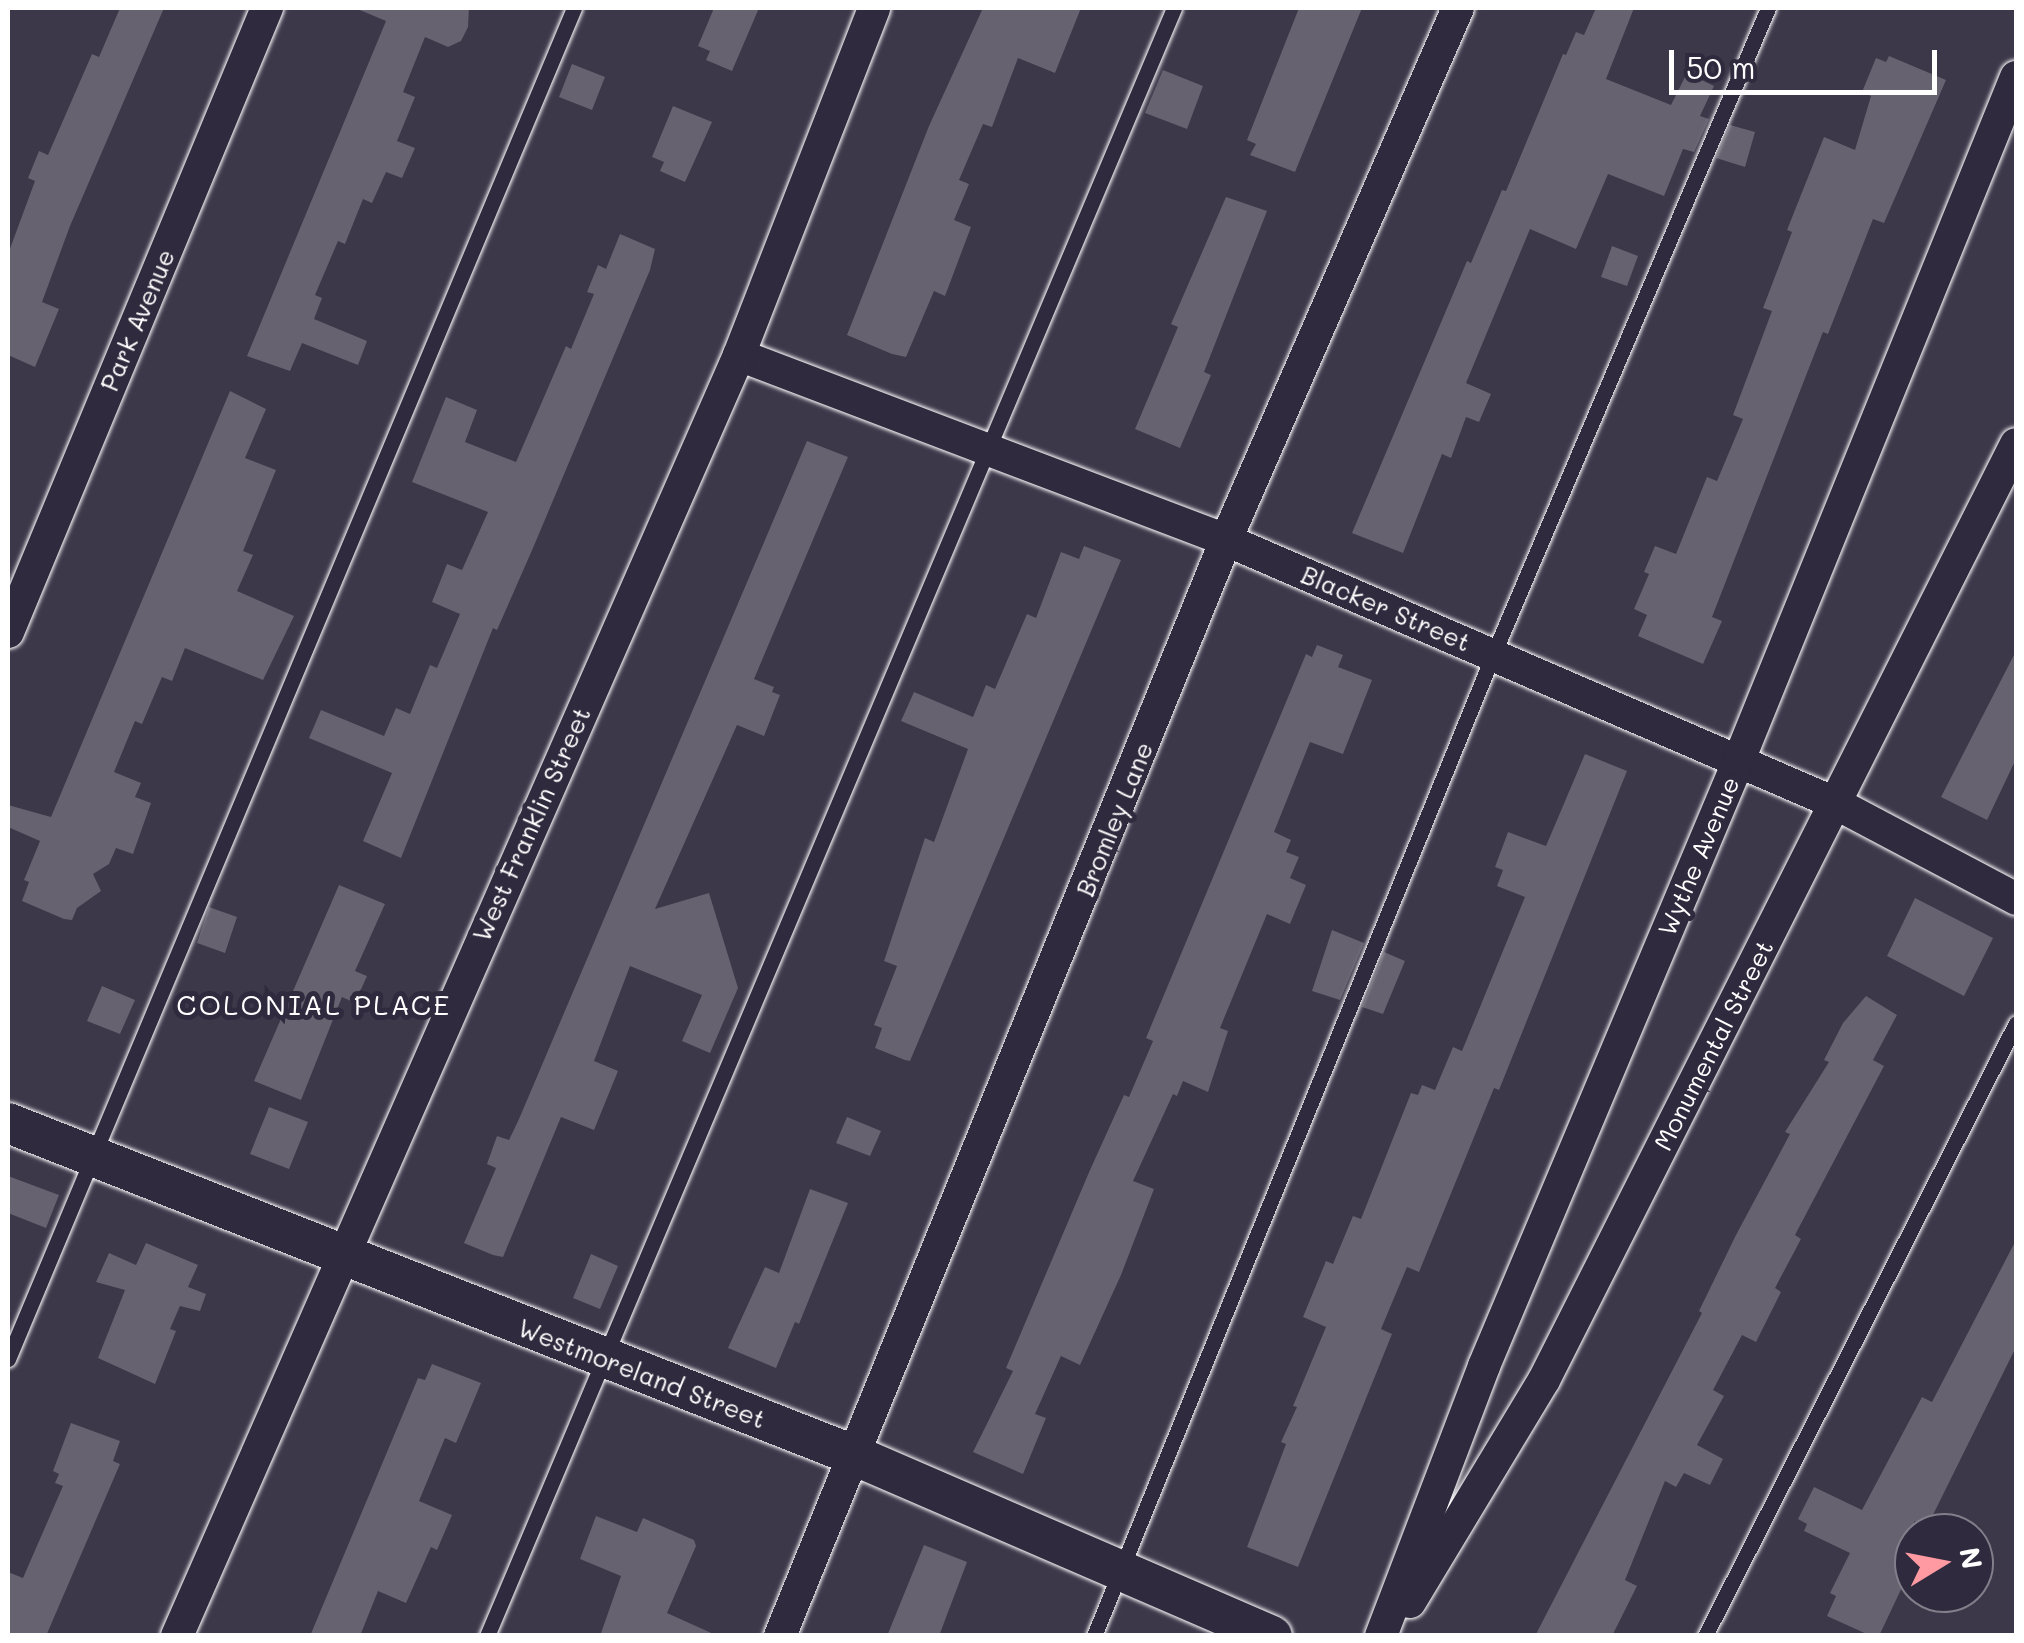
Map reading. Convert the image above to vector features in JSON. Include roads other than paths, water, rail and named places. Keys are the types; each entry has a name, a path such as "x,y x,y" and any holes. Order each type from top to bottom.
{"street":[{"name":"Park Avenue","path":"8,632 267,8"},
{"name":"West Franklin Street","path":"177,1636 341,1254 739,355 874,8"},
{"name":"Bromley Lane","path":"780,1636 1226,540 1458,8"},
{"name":"Wythe Avenue","path":"1380,1636 1484,1366 1739,760 2016,77"},
{"name":"Blacker Street","path":"739,355 1226,540 1835,803 2016,899"},
{"name":"Monumental Street","path":"1390,1636 1544,1380 2016,444"},
{"name":"Westmoreland Street","path":"8,1123 856,1456 1272,1636"}],"lane":[{"path":"8,1359 574,8"},
{"path":"486,1636 1174,8"},
{"path":"1094,1636 1493,654 1768,8"},
{"path":"1705,1636 2016,1023"}],"district":[{"name":"COLONIAL PLACE","path":"314,1004"}]}
